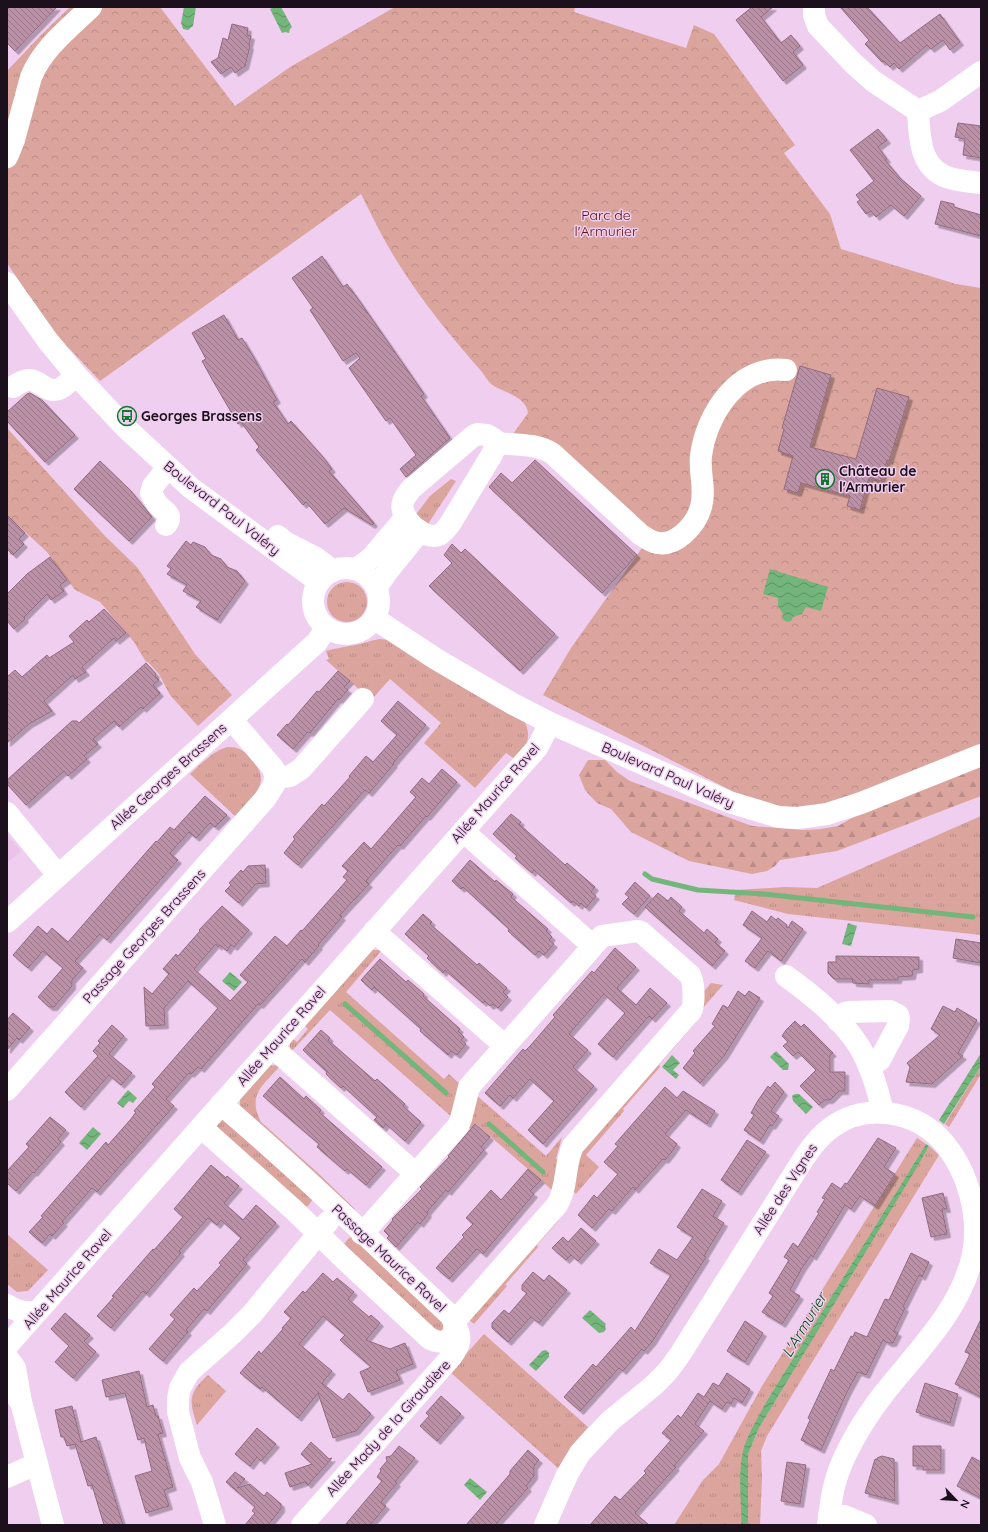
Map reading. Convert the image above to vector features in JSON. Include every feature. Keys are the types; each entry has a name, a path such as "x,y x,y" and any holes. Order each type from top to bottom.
{"street":[{"path":"7,157 14,140 35,67 45,53 91,7"},
{"path":"814,7 814,15 818,26 853,63 873,81 918,111 923,154 931,166 947,177 981,184"},
{"path":"918,111 940,101 981,72"},
{"name":"Boulevard Paul Valéry","path":"7,283 43,334 76,375 112,415 176,474 216,506 326,576"},
{"path":"495,443 539,447 547,450 641,535 655,542 663,543 676,539 686,532 691,528 698,515 702,503 704,487 701,455 710,423 720,404 729,393 749,377 758,373 777,369 786,370"},
{"path":"13,387 25,380 31,380 51,389 58,389 76,375"},
{"path":"478,434 487,435 494,440 495,443 495,448 491,456 450,524 444,531 439,535 433,536 413,525 402,509 402,503 405,497 412,489 472,437 478,434"},
{"path":"166,526 170,518 169,514 158,504 151,493 152,486 176,474"},
{"path":"356,569 413,525"},
{"path":"377,587 413,525"},
{"path":"346,568 356,569 369,576 377,587 380,598 380,609 375,619 366,629 353,635 338,634 326,628 317,618 313,606 314,593 326,576 346,568"},
{"name":"Boulevard Paul Valéry","path":"375,619 436,659 513,704 550,723 729,802 779,817 797,818 827,814 981,755"},
{"name":"Allée Georges Brassens","path":"7,922 317,642 326,628"},
{"path":"232,720 271,765 275,778 290,776 301,768 363,699"},
{"name":"Allée Maurice Ravel","path":"8,1346 537,748 550,723"},
{"name":"Passage Georges Brassens","path":"7,1090 265,799 274,785 275,778"},
{"path":"7,813 58,875"},
{"path":"463,831 593,946"},
{"path":"374,931 505,1046"},
{"path":"362,1234 458,1126 469,1087 604,935 641,932 691,977 694,1004 693,1009 573,1146 561,1197 557,1205 455,1324"},
{"path":"786,976 811,995 838,1021 860,1048 875,1082 883,1113"},
{"path":"838,1021 845,1013 849,1012 890,1011 898,1015 898,1026 880,1060 869,1067"},
{"path":"272,1047 416,1174"},
{"name":"Passage Maurice Ravel","path":"201,1127 295,1211 429,1338 434,1342 440,1342 446,1341 451,1337 455,1324 450,1315 362,1234 313,1186 221,1104"},
{"name":"Allée des Vignes","path":"545,1525 557,1494 574,1462 601,1429 654,1386 667,1372 679,1356 818,1138 832,1126 851,1117 869,1113 896,1114 911,1120 928,1130 944,1143 957,1163 965,1181 978,1225 970,1266 966,1278 952,1305 924,1347 876,1405 848,1451 835,1482 828,1520"},
{"path":"215,1525 202,1482 190,1458 178,1412 180,1388 189,1372 252,1314 338,1211"},
{"path":"7,1305 18,1311 29,1313 37,1312"},
{"name":"Allée Mady de la Giraudière","path":"302,1525 452,1356 459,1342 460,1336 455,1324"},
{"path":"8,1346 15,1368 20,1402 54,1525"},
{"path":"7,1384 20,1402"},
{"path":"7,1477 36,1464"},
{"path":"828,1520 844,1516 866,1525"}],"shaded area":[{"path":"7,835 21,851 7,863"}],"green space":[{"path":"70,7 82,7 7,137 7,71"},
{"name":"Parc de l'Armurier","path":"104,7 160,7 235,106 290,67 395,7 575,7 574,12 686,48 694,25 714,34 795,145 784,153 830,214 841,249 956,284 981,288 981,748 864,796 796,809 772,805 734,792 543,695 571,648 652,534 513,434 528,413 523,402 519,398 491,384 439,321 409,280 379,230 361,194 100,381 50,328 7,263 7,170 15,160 33,96 50,60 97,12"},
{"path":"7,428 105,536 137,567 195,654 232,695 198,726 170,695 159,674 148,662 146,662 134,642 100,602 75,590 47,552 7,515"},
{"path":"451,479 456,481 426,527 414,517 430,496"},
{"path":"347,582 355,584 361,588 365,594 367,602 365,610 361,616 355,620 347,622 339,620 333,616 329,610 327,602 329,594 333,588 339,584"},
{"path":"380,639 388,640 525,722 528,738 516,760 506,753 475,788 424,743 441,723 390,679 371,700 326,660 329,659 326,651"},
{"path":"227,747 238,748 246,753 258,768 261,775 261,783 254,796 235,816 190,774 212,755"},
{"path":"588,760 605,760 617,772 630,781 752,826 804,830 838,826 852,818 981,767 981,796 837,851 780,860 775,866 767,871 752,874 689,861 631,832 611,809 597,803 585,790 579,775"},
{"path":"981,816 981,935 788,914 734,900 736,890 785,887 817,888"},
{"path":"365,950 382,950 346,992 444,1079 449,1074 461,1085 454,1119 330,1010 290,1053 290,1042 293,1039 297,1042 308,1029 301,1022"},
{"path":"711,983 723,985 702,1009 701,995"},
{"path":"693,1019 696,1022 659,1065 660,1067 623,1109 624,1111 586,1155 599,1167 576,1194 569,1187 577,1151"},
{"path":"281,1065 259,1090 256,1104 261,1122 318,1173 355,1209 349,1215 240,1111 240,1095 262,1066"},
{"path":"981,1066 981,1074 949,1127 945,1124"},
{"path":"474,1093 546,1156 562,1137 556,1159 560,1160 553,1191 476,1124 471,1129 467,1126"},
{"path":"217,1120 223,1120 313,1199 308,1206 302,1207 217,1129"},
{"path":"917,1138 926,1144 766,1402 745,1446 741,1475 741,1525 674,1525 703,1480 719,1464 762,1386"},
{"path":"929,1146 939,1155 767,1436 761,1451 762,1478 760,1525 748,1525 748,1454 759,1428"},
{"path":"556,1217 559,1220 505,1285 507,1286 474,1324 468,1319"},
{"path":"7,1234 48,1270 28,1291 17,1292 7,1284"},
{"path":"354,1237 447,1320 439,1337 344,1244 349,1238"},
{"path":"484,1334 588,1427 571,1447 558,1468 450,1372"},
{"path":"208,1375 226,1391 197,1425 193,1410 192,1398 201,1381"}],"water":[{"path":"184,7 196,7 193,26 188,30 183,29 181,23"},
{"path":"274,7 281,7 292,27 289,33 282,33 270,9"},
{"path":"770,569 828,587 821,611 806,607 802,614 793,617 790,622 784,620 782,618 783,614 778,606 778,598 763,594"},
{"path":"848,923 857,926 851,946 842,944"},
{"path":"230,972 242,982 234,991 222,981"},
{"path":"776,1051 789,1064 788,1070 783,1070 770,1057"},
{"path":"981,1053 981,1066 944,1124 939,1120"},
{"path":"672,1055 680,1063 673,1070 679,1075 676,1079 662,1067"},
{"path":"128,1090 137,1098 133,1103 129,1101 123,1108 117,1103"},
{"path":"799,1094 813,1107 806,1114 793,1101 792,1096"},
{"path":"93,1127 101,1134 87,1150 79,1143"},
{"path":"926,1144 929,1146 916,1169 759,1428 748,1454 748,1525 741,1525 741,1466 744,1447 751,1430 766,1402"},
{"path":"590,1310 606,1324 606,1329 604,1332 599,1333 582,1318"},
{"path":"546,1350 549,1353 549,1357 536,1371 529,1365 542,1351"},
{"path":"470,1478 487,1492 480,1500 464,1485"}],"building":[{"path":"7,7 57,7 15,51 7,43"},
{"path":"752,7 773,7 761,17 781,43 791,35 800,46 793,52 803,65 783,81 736,20"},
{"path":"840,7 867,7 900,43 940,14 960,42 950,50 943,40 931,49 927,45 899,69 894,63 890,67 884,61 882,62 865,44 869,40"},
{"path":"232,24 248,28 247,35 251,36 250,46 245,66 235,73 231,67 221,74 211,62 218,58 223,38 228,40"},
{"path":"958,123 981,126 981,158 963,155 965,139 955,137"},
{"path":"878,129 887,140 878,147 887,159 885,160 900,178 921,196 904,216 891,205 876,217 871,211 866,214 857,202 860,200 856,195 874,181 850,150"},
{"path":"941,201 954,204 954,207 981,215 981,236 935,224"},
{"path":"322,256 343,287 347,284 358,299 424,394 421,396 450,438 406,477 400,469 416,455 390,418 386,421 349,368 360,358 356,353 343,361 310,310 313,308 292,278"},
{"path":"224,315 238,340 242,338 254,358 277,400 273,402 288,424 291,421 323,457 332,469 329,471 374,523 372,525 344,508 325,524 306,502 303,505 256,450 259,447 241,422 238,424 202,361 206,359 192,333"},
{"path":"800,366 831,375 810,447 856,459 877,388 909,397 889,461 887,460 881,481 869,477 860,510 847,506 850,496 801,483 798,493 784,489 793,456 778,451 784,429 782,428"},
{"path":"30,393 42,400 75,435 45,462 7,421 7,412"},
{"path":"535,460 637,555 602,593 489,487 501,473 512,483"},
{"path":"100,461 131,491 152,517 129,541 74,489"},
{"path":"7,515 25,533 19,539 24,544 13,555 8,550 7,551"},
{"path":"186,541 191,545 193,542 205,547 211,555 221,559 227,567 237,571 245,581 217,620 196,607 201,601 183,591 187,585 167,574 171,569 167,566"},
{"path":"452,544 461,553 465,549 555,634 520,671 429,586 452,563 444,555"},
{"path":"50,557 67,580 60,585 64,591 51,600 47,594 14,629 7,621 7,594 27,574"},
{"path":"104,609 126,633 116,641 114,638 82,667 86,672 75,679 73,675 44,701 52,711 29,724 7,743 7,677 15,670 22,677 47,655 49,658 74,642 69,636 87,620 89,622"},
{"path":"146,663 156,674 155,676 159,680 153,685 160,693 143,709 141,707 119,727 114,721 93,739 98,744 84,756 87,759 68,776 64,771 26,805 7,784 7,780 72,721 77,721 79,723"},
{"path":"338,671 350,681 344,687 348,690 339,700 338,699 310,733 308,732 293,749 277,735 287,724 288,725 317,691 319,692"},
{"path":"398,701 426,725 369,793 365,790 298,865 284,853 295,839 293,837 322,804 324,806 350,777 349,776 366,756 373,762 397,735 381,721"},
{"path":"442,769 457,782 427,817 426,816 400,846 398,845 366,881 369,884 340,915 342,917 305,962 302,959 260,1005 258,1004 201,1069 198,1067 191,1074 189,1073 166,1099 174,1106 97,1192 92,1188 62,1222 64,1223 52,1236 50,1234 42,1243 29,1232 43,1217 41,1216 106,1142 108,1145 131,1119 136,1112 134,1111 155,1087 152,1084 218,1008 188,981 164,1008 165,1025 146,1026 144,987 152,994 169,974 163,969 176,954 178,956 200,931 199,930 222,906 249,930 234,947 231,945 227,951 220,945 218,947 216,944 194,969 230,1001 248,982 240,975 275,936 287,946 301,930 302,931 347,880 343,877 348,871 342,866 364,842 371,849 416,797 410,792 422,778 429,784"},
{"path":"205,796 227,815 215,827 210,823 196,838 189,832 170,853 178,860 107,940 100,934 75,961 83,968 72,980 72,986 54,1007 49,1007 38,997 63,968 43,951 28,968 13,955 38,926 47,934 52,928 68,942 156,841 157,842 170,827 174,830"},
{"path":"511,814 521,822 519,824 565,865 567,863 595,887 591,892 596,896 586,908 581,903 579,906 573,901 571,903 534,870 532,873 515,858 517,856 493,834"},
{"path":"470,860 495,882 496,880 513,894 511,897 548,929 546,931 552,937 549,940 554,944 544,955 539,951 535,955 463,887 461,889 452,881"},
{"path":"265,865 266,883 256,884 239,903 225,891 231,885 229,883 241,870 243,872 248,866"},
{"path":"635,882 650,896 634,914 622,904 629,897 625,894"},
{"path":"658,893 668,901 671,897 682,907 679,911 704,933 707,929 718,939 715,942 725,951 712,966 645,907"},
{"path":"752,911 767,922 771,916 776,920 778,918 787,925 786,927 788,928 792,921 803,929 781,961 768,951 755,968 745,961 762,938 743,925"},
{"path":"423,914 432,922 430,924 477,965 479,963 507,988 503,992 508,997 498,1008 493,1004 490,1006 485,1001 483,1003 445,970 443,973 427,958 429,956 405,934"},
{"path":"956,939 981,943 981,963 953,958"},
{"path":"615,948 636,967 617,988 636,1005 650,988 667,1003 652,1019 649,1016 613,1057 598,1044 625,1013 604,994 569,1034 588,1050 573,1067 594,1086 543,1144 528,1130 554,1101 530,1079 513,1098 510,1095 500,1106 485,1093 523,1049 525,1051 531,1045 555,1017 553,1015 592,971 594,973"},
{"path":"836,956 919,957 919,969 913,970 912,976 898,977 898,980 869,980 869,984 853,983 852,979 834,979 828,973 828,962 836,962"},
{"path":"380,959 406,982 408,980 424,994 423,996 460,1029 458,1031 464,1037 461,1040 466,1044 457,1055 451,1051 448,1055 420,1031 421,1029 374,987 372,990 361,980"},
{"path":"738,991 745,996 749,991 760,998 724,1056 700,1083 683,1068 695,1053 693,1051 715,1026 712,1024 723,1005 728,1008"},
{"path":"943,1006 955,1012 957,1008 977,1020 958,1053 963,1056 932,1084 906,1082 910,1067 907,1063 940,1035 931,1029"},
{"path":"13,1013 30,1028 19,1040 17,1038 7,1050 7,1020"},
{"path":"795,1021 801,1027 804,1024 833,1053 830,1055 830,1072 845,1072 845,1091 839,1091 830,1100 825,1100 819,1105 800,1086 816,1070 798,1052 793,1056 783,1046 788,1042 782,1036"},
{"path":"112,1025 124,1036 109,1054 132,1073 121,1085 109,1075 81,1107 65,1092 98,1056 93,1051 100,1043 98,1041"},
{"path":"321,1030 330,1038 328,1040 375,1081 377,1079 405,1104 403,1106 421,1122 405,1141 386,1124 383,1128 374,1120 377,1117 343,1086 341,1088 326,1074 327,1072 303,1050"},
{"path":"280,1077 304,1099 306,1096 321,1110 319,1112 382,1167 366,1185 347,1169 345,1171 317,1147 319,1144 263,1096"},
{"path":"775,1082 784,1092 771,1111 779,1116 772,1126 770,1125 760,1141 744,1130 754,1115 751,1113 757,1102 768,1086 770,1088"},
{"path":"665,1087 677,1098 683,1091 715,1111 707,1124 686,1110 665,1134 677,1144 671,1153 665,1160 663,1159 635,1190 633,1187 612,1211 609,1209 592,1228 578,1215 594,1195 597,1198 618,1174 604,1162 618,1146 615,1144"},
{"path":"50,1117 66,1130 58,1139 61,1142 16,1191 7,1183 7,1171 29,1147 26,1144"},
{"path":"475,1124 490,1137 481,1147 484,1150 448,1192 446,1190 427,1212 428,1214 420,1224 418,1222 396,1247 387,1238 389,1236 384,1231 393,1220 392,1219 422,1189 420,1187 449,1157 448,1156"},
{"path":"878,1138 896,1148 884,1167 895,1174 875,1206 860,1196 851,1209 845,1205 813,1257 811,1255 802,1268 790,1290 800,1296 782,1324 762,1312 773,1296 769,1293 789,1260 784,1257 793,1243 798,1247 819,1213 817,1212 825,1199 822,1198 832,1183 841,1189 845,1183 847,1184"},
{"path":"747,1140 766,1152 738,1192 721,1180"},
{"path":"211,1165 226,1178 227,1176 239,1186 224,1203 243,1220 256,1205 276,1223 243,1260 247,1264 207,1311 204,1309 186,1330 188,1332 163,1361 149,1349 175,1319 170,1315 194,1288 197,1291 221,1265 219,1263 241,1238 221,1220 217,1225 208,1218 179,1251 181,1253 146,1294 143,1291 111,1328 97,1316 114,1297 112,1296 183,1217 174,1209"},
{"path":"528,1169 541,1180 530,1191 534,1194 483,1254 477,1249 449,1279 436,1268 464,1237 462,1235 473,1224 466,1218 491,1190 501,1200"},
{"path":"702,1189 722,1201 713,1216 724,1223 704,1256 706,1257 652,1342 644,1351 642,1349 623,1371 619,1368 580,1411 564,1397 593,1364 596,1367 631,1327 635,1331 671,1275 650,1263 659,1249 677,1260 693,1237 677,1227"},
{"path":"943,1193 947,1209 942,1209 947,1234 931,1237 922,1198"},
{"path":"581,1228 596,1241 578,1261 571,1255 566,1260 552,1248 563,1237 568,1242"},
{"path":"911,1253 929,1262 922,1277 919,1275 903,1307 905,1308 894,1331 898,1333 893,1343 888,1343 883,1340 866,1375 858,1372 847,1392 821,1450 801,1440 810,1420 808,1418 831,1369 834,1371 851,1336 853,1337 855,1332 867,1337 885,1299 889,1300"},
{"path":"533,1272 544,1281 549,1275 567,1290 539,1323 531,1317 508,1342 492,1328 492,1323 504,1310 509,1314 527,1293 522,1290 522,1285"},
{"path":"323,1273 333,1282 337,1278 354,1292 348,1299 369,1317 371,1315 380,1323 366,1340 390,1349 405,1343 413,1364 396,1371 400,1380 368,1392 360,1372 371,1367 340,1340 345,1335 323,1316 299,1344 332,1371 322,1383 343,1400 349,1393 371,1414 356,1431 333,1438 318,1393 298,1418 262,1387 260,1389 240,1373 259,1351 261,1354 291,1318 284,1312 303,1291 305,1293"},
{"path":"65,1313 90,1335 84,1341 96,1352 73,1378 55,1362 69,1346 51,1329"},
{"path":"981,1319 981,1397 955,1384 970,1354 965,1352"},
{"path":"745,1321 763,1333 745,1362 727,1351"},
{"path":"139,1371 147,1407 153,1405 163,1433 158,1434 173,1487 164,1490 169,1506 146,1513 135,1476 152,1471 144,1438 138,1440 125,1393 106,1397 102,1380"},
{"path":"727,1373 750,1389 742,1403 734,1398 731,1404 727,1402 722,1409 710,1401 695,1424 704,1431 674,1466 676,1467 635,1513 649,1525 590,1525 615,1496 620,1500 646,1473 644,1471 671,1440 662,1433 678,1415 681,1418 698,1393 704,1397 713,1383 719,1386"},
{"path":"925,1383 958,1394 950,1423 916,1412"},
{"path":"441,1396 461,1414 437,1441 420,1426 429,1416 426,1413"},
{"path":"72,1406 81,1442 96,1437 123,1525 104,1525 92,1485 88,1486 75,1444 67,1446 64,1437 61,1437 55,1410"},
{"path":"257,1428 276,1444 261,1461 257,1457 250,1466 235,1454"},
{"path":"311,1442 329,1459 332,1458 308,1485 305,1482 290,1487 285,1473 312,1464 301,1454"},
{"path":"399,1446 415,1458 381,1502 386,1506 370,1525 345,1525 382,1481 377,1477 381,1471 380,1469 387,1461 386,1457 391,1456"},
{"path":"913,1446 941,1446 941,1470 923,1470 923,1466 913,1466"},
{"path":"528,1450 539,1460 534,1466 534,1476 526,1486 528,1488 495,1525 466,1525 510,1474 510,1471"},
{"path":"882,1456 894,1459 895,1501 865,1493 875,1459 877,1460 877,1458"},
{"path":"972,1457 981,1462 981,1498 957,1486"},
{"path":"787,1462 806,1465 800,1504 781,1501"},
{"path":"235,1472 245,1479 237,1488 250,1484 264,1496 267,1492 281,1504 281,1509 268,1525 245,1525 255,1513 252,1511 255,1507 226,1482"}],"waterway":[{"path":"645,874 652,879 698,890 764,894 973,917"},
{"path":"345,1004 446,1093"},
{"path":"489,1124 543,1172"}],"place":[{"name":"Georges Brassens","path":"127,416"},
{"name":"Château de l'Armurier","path":"825,479"}],"water label":[{"name":"L'Armurier","path":"804,1325"}]}
